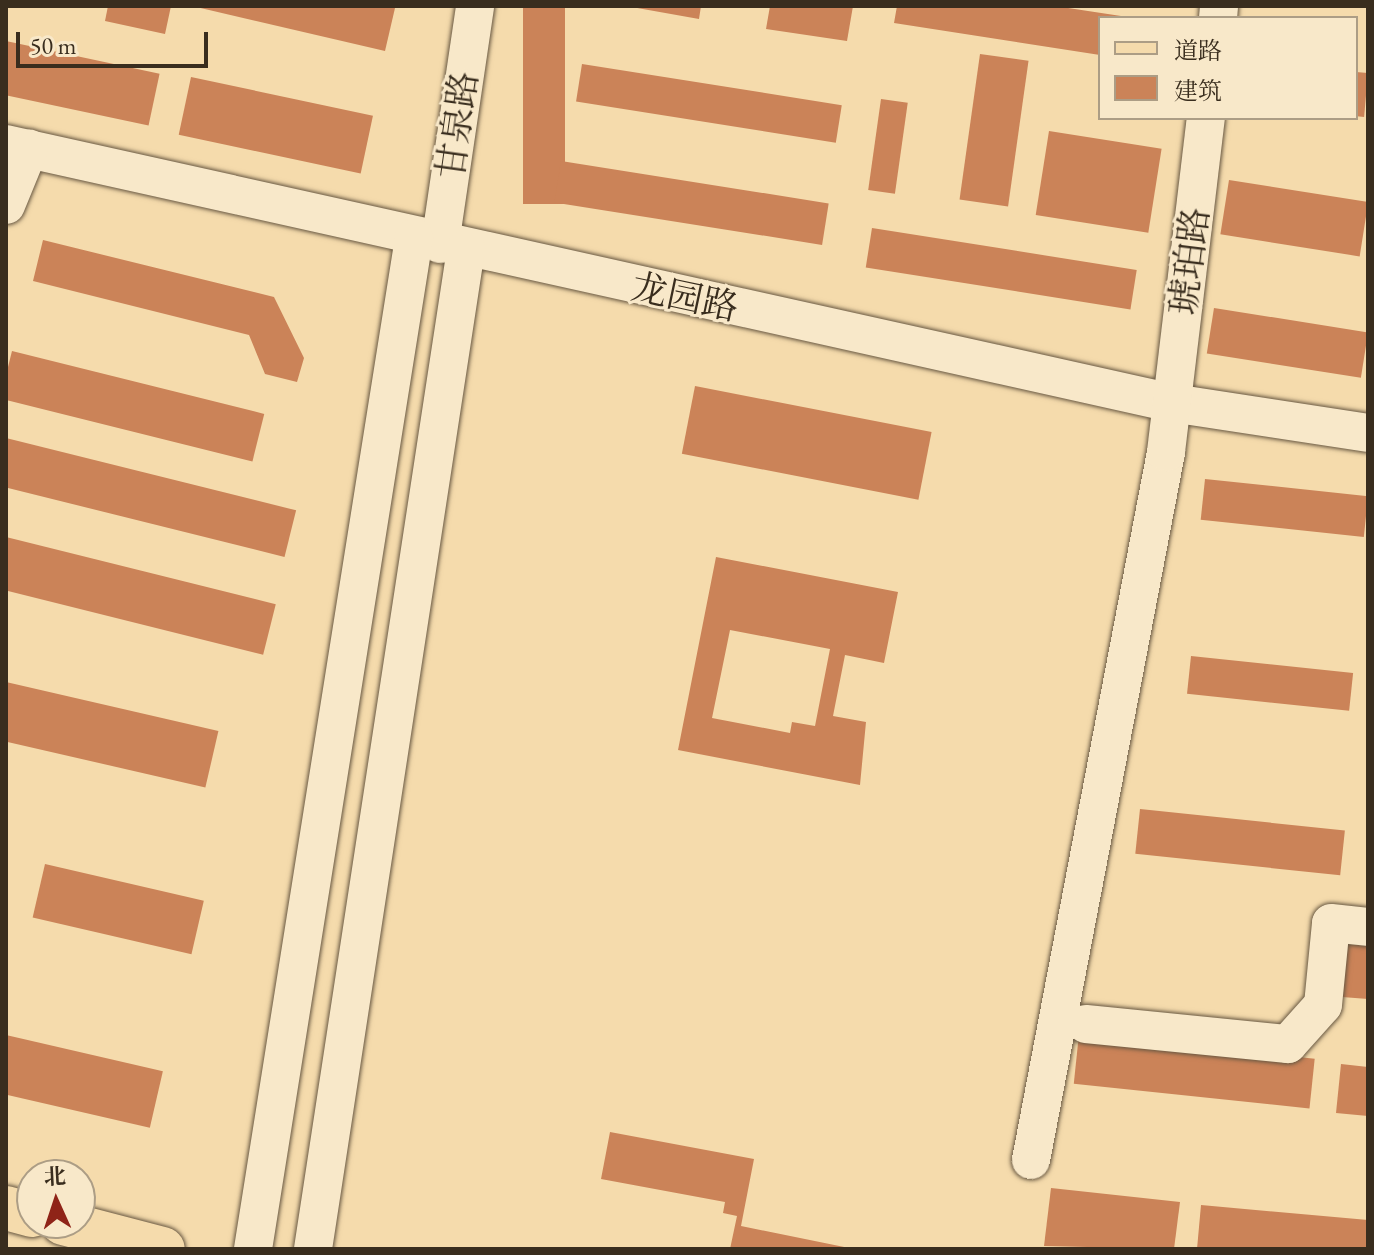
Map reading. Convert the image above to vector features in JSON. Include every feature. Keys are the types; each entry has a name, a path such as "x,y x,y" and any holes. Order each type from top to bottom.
{"main road":[{"path":"96,1232 163,1249"}],"street":[{"name":"甘泉路","path":"440,244 475,6"},
{"name":"琥珀路","path":"1031,1160 1172,403 1206,120"},
{"name":"龙园路","path":"17,147 440,244 1172,403 1368,433"},
{"path":"6,205 17,147"},
{"path":"253,1249 440,244"},
{"path":"313,1249 440,244"},
{"path":"1086,1024 1288,1044 1323,1005 1331,923 1368,927"}],"building":[{"path":"108,6 171,6 165,34 105,21"},
{"path":"192,6 384,6 395,8 385,51"},
{"path":"523,6 565,6 565,204 523,204"},
{"path":"626,6 701,6 699,19"},
{"path":"770,6 853,6 847,41 766,29"},
{"path":"897,6 1055,6 1121,16 1098,16 1098,55 894,23"},
{"path":"6,41 160,74 149,125 6,95"},
{"path":"980,54 1029,61 1008,206 960,200"},
{"path":"582,64 842,105 836,143 576,102"},
{"path":"1358,72 1368,73 1364,117 1358,116"},
{"path":"191,77 373,116 361,173 179,135"},
{"path":"881,99 908,103 895,194 868,190"},
{"path":"1049,131 1162,149 1148,233 1036,215"},
{"path":"561,161 829,203 822,245 554,202"},
{"path":"1229,180 1368,202 1360,256 1220,234"},
{"path":"872,228 1137,270 1130,309 866,268"},
{"path":"43,240 274,297 304,358 297,382 265,374 249,335 33,281"},
{"path":"1214,308 1368,332 1361,378 1207,353"},
{"path":"12,351 264,414 252,461 6,400 6,375"},
{"path":"695,386 932,432 918,500 682,454"},
{"path":"6,438 296,510 285,557 6,487"},
{"path":"1205,479 1368,496 1364,537 1201,520"},
{"path":"6,537 276,604 263,655 6,591"},
{"path":"716,557 898,592 884,663 845,655 833,716 866,722 860,785 678,750","holes":["730,630 830,649 815,726 792,722 790,733 712,718"]},
{"path":"1191,656 1353,673 1349,711 1187,694"},
{"path":"6,682 218,731 205,788 6,742"},
{"path":"1140,809 1345,831 1340,875 1135,854"},
{"path":"45,864 204,901 191,954 33,918"},
{"path":"1348,944 1368,946 1368,999 1342,997"},
{"path":"1079,1034 1315,1059 1309,1108 1074,1084"},
{"path":"6,1035 163,1071 150,1128 6,1095"},
{"path":"1341,1064 1368,1067 1368,1116 1336,1113"},
{"path":"610,1132 754,1159 741,1226 854,1249 730,1249 737,1216 723,1213 725,1202 601,1179"},
{"path":"1051,1188 1180,1202 1174,1249 1044,1246"},
{"path":"1201,1205 1368,1220 1368,1249 1197,1249"}]}
